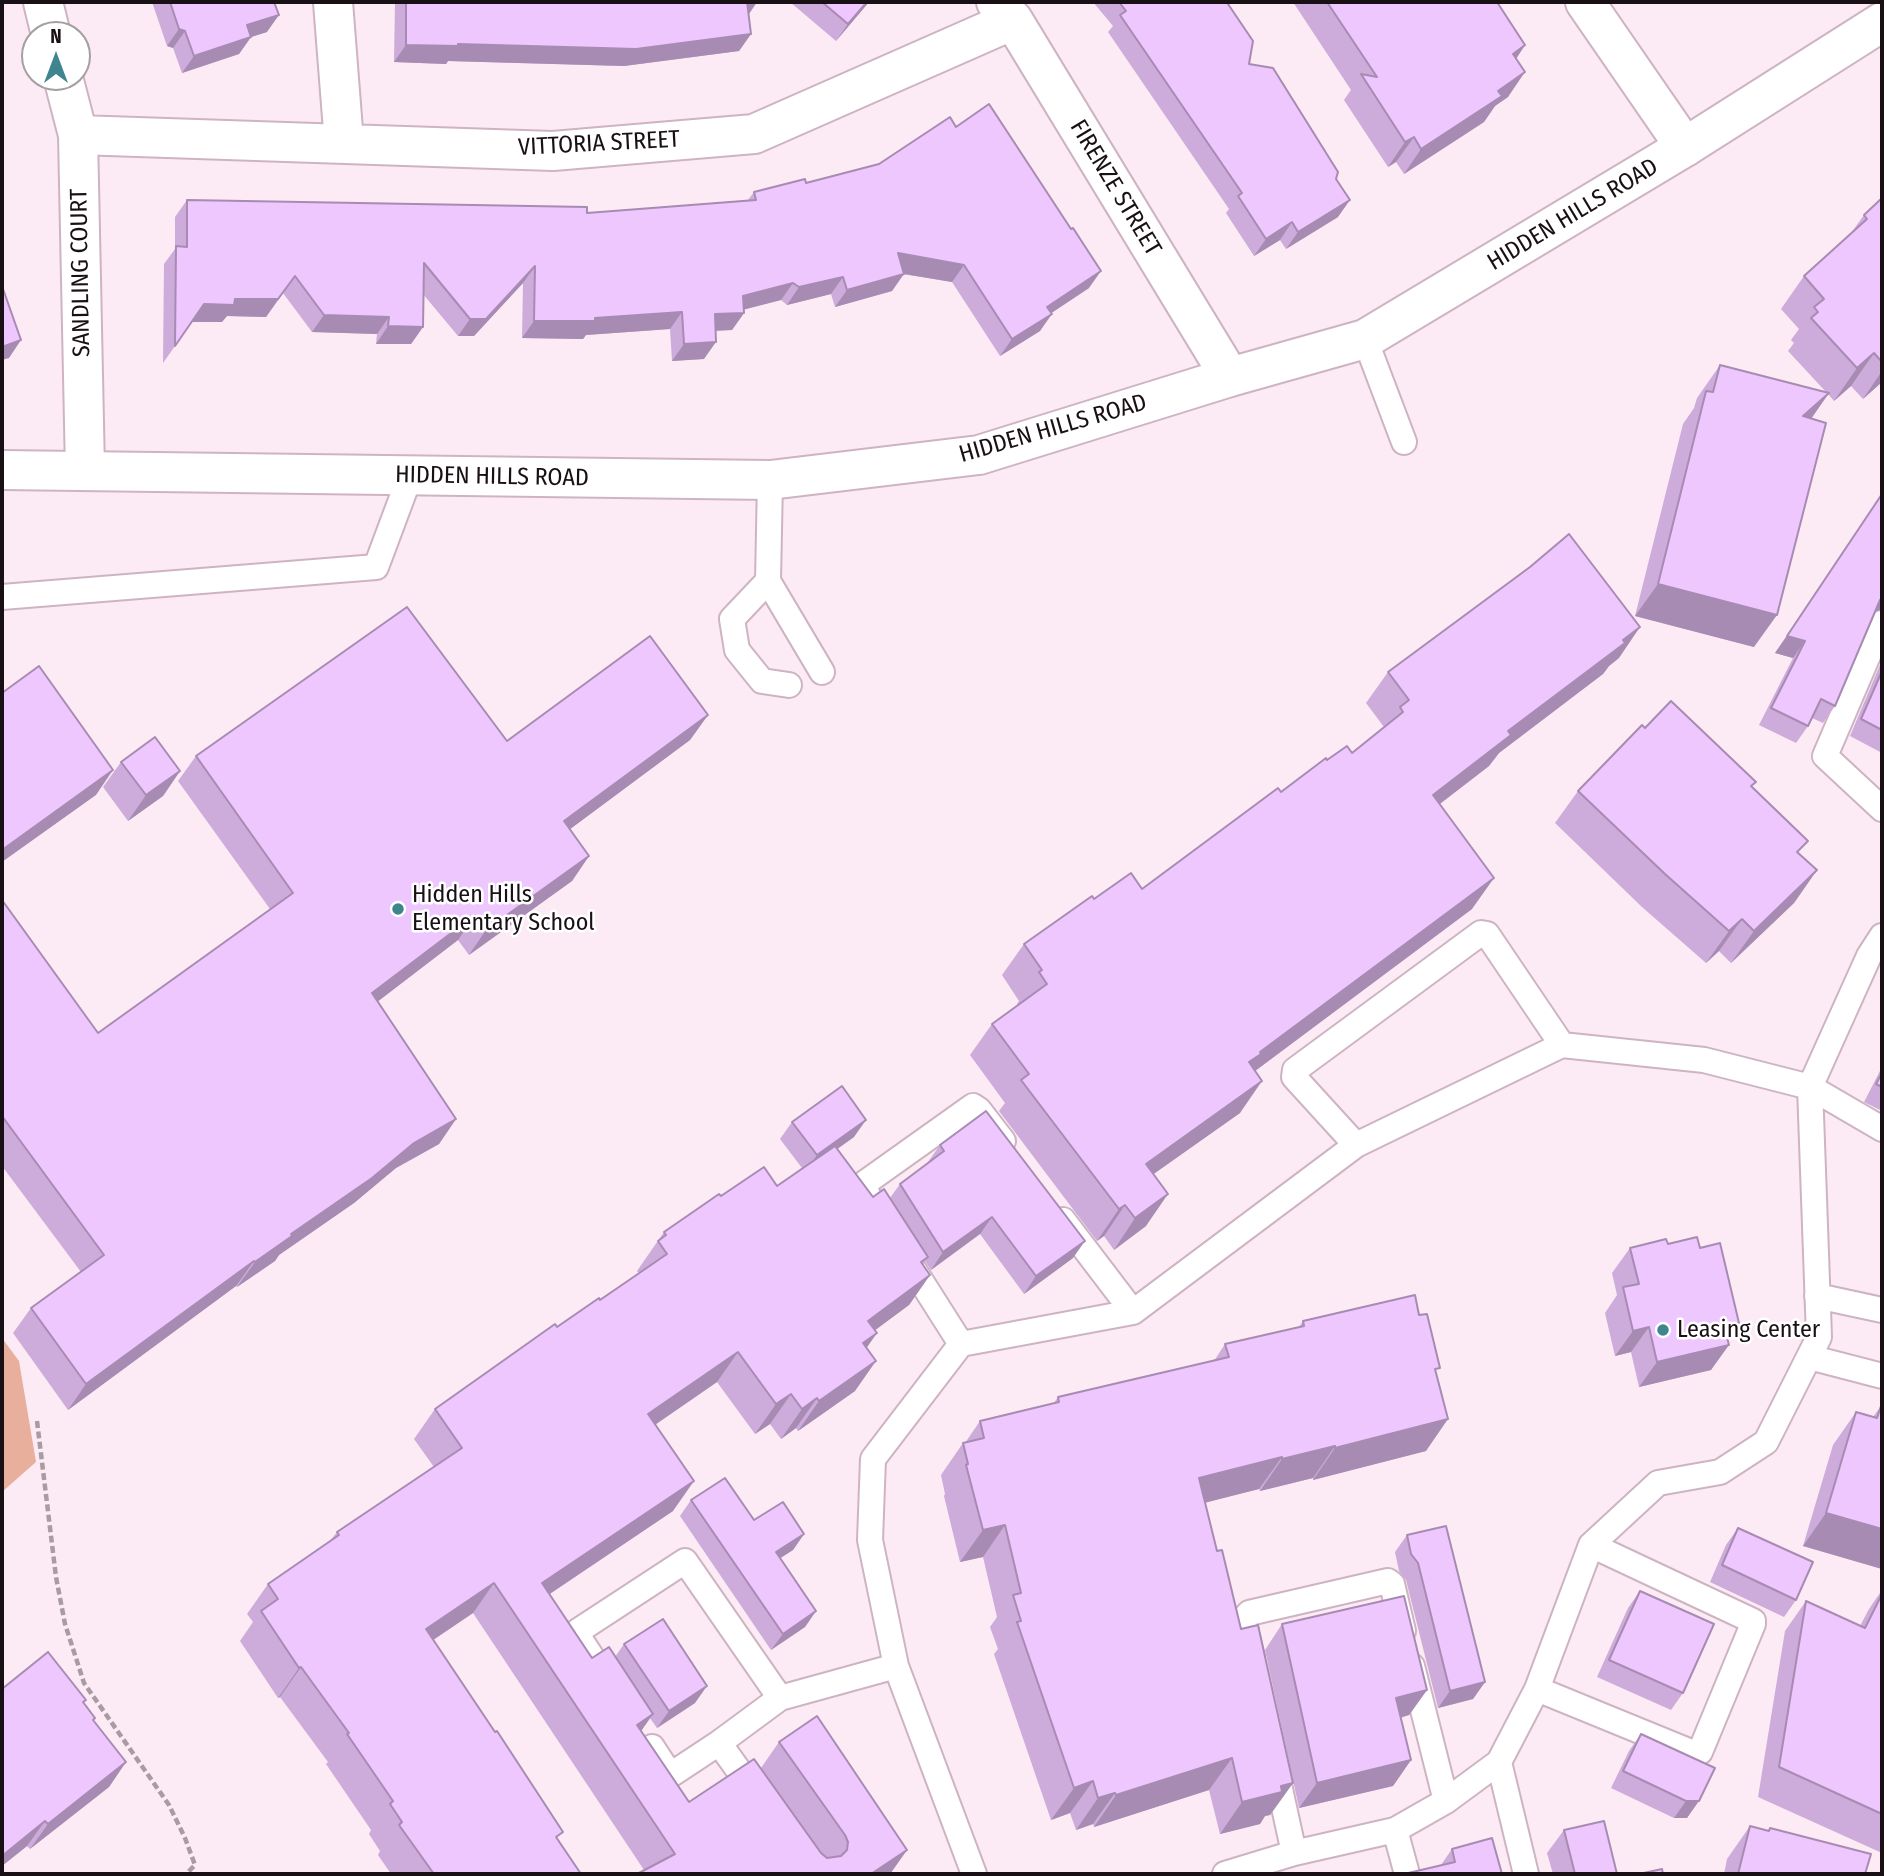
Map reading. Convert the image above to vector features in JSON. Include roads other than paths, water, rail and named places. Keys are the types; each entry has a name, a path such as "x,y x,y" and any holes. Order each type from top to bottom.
{"street":[{"path":"43,2 48,21"},
{"path":"333,2 344,143"},
{"path":"1586,2 1685,147"},
{"name":"VITTORIA STREET","path":"78,135 553,151 754,134 1004,11"},
{"name":"FIRENZE STREET","path":"1004,11 1230,377"},
{"name":"HIDDEN HILLS ROAD","path":"2,470 769,480 979,455 1230,377 1365,339 1685,147 1882,22"},
{"name":"SANDLING COURT","path":"67,91 78,135 85,471"}],"lane":[{"path":"1365,339 1404,442"},
{"path":"2,597 376,567 410,476"},
{"path":"769,480 768,581 822,671"},
{"path":"768,581 732,619 737,650 762,681 789,685"},
{"path":"1882,623 1825,756 1882,809"},
{"path":"1356,1145 1294,1077 1295,1070 1481,933 1486,934 1562,1045"},
{"path":"1225,1874 1294,1853 1395,1830 1446,1801 1499,1762 1537,1689 1591,1545 1658,1483 1720,1472 1766,1442 1819,1337 1810,1087 1878,951"},
{"path":"974,1874 896,1666 870,1540 873,1459 961,1344 1133,1312 1356,1145 1562,1045 1704,1060 1810,1087 1882,1129"},
{"path":"961,1344 862,1189 862,1185 973,1105 1020,1163"},
{"path":"1052,1206 1133,1312"},
{"path":"1818,1296 1882,1310"},
{"path":"1809,1357 1882,1376"},
{"path":"1537,1689 1696,1754 1700,1752 1753,1624 1753,1621 1591,1545"},
{"path":"623,1704 578,1636 578,1632 685,1561 780,1698"},
{"path":"1257,1685 1243,1620 1249,1613 1388,1581 1392,1584 1446,1801"},
{"path":"639,1727 672,1774 780,1698 896,1666"},
{"path":"719,1743 773,1820"},
{"path":"1272,1749 1294,1853"},
{"path":"1499,1762 1527,1874"},
{"path":"1395,1830 1407,1874"}],"place":[{"name":"Hidden Hills Elementary School","path":"398,909"},
{"name":"Leasing Center","path":"1663,1330"}]}
